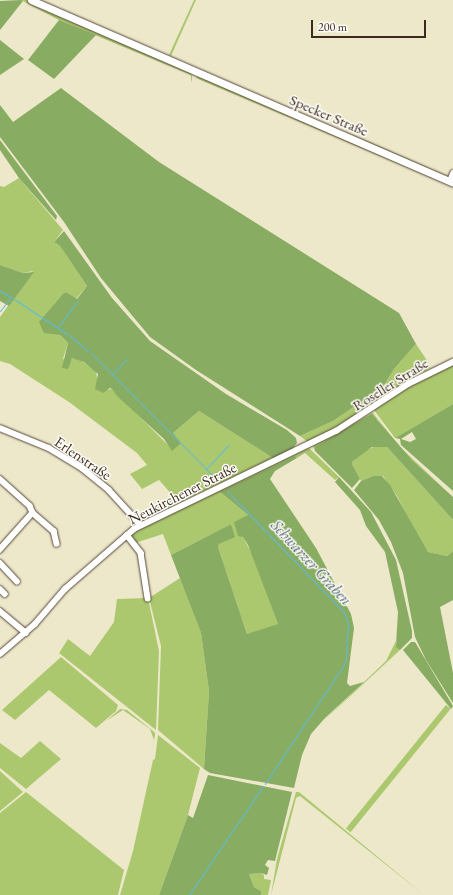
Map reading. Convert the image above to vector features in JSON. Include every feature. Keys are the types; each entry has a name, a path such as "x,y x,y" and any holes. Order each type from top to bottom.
{"main road":[{"name":"Specker Straße","path":"30,0 196,72 452,179"}],"street":[{"name":"Roseller Straße","path":"340,429 408,384 453,362"},
{"name":"Erlenstraße","path":"0,428 49,448 82,468 109,490 141,526"},
{"name":"Neukirchener Straße","path":"0,654 26,633 65,589 127,535 141,526 340,429"},
{"path":"0,479 30,506 32,514 54,531 57,544"},
{"path":"0,550 32,514"},
{"path":"127,535 141,553 148,598"},
{"path":"0,563 17,581"},
{"path":"0,588 5,594"},
{"path":"0,611 26,633"}],"green space":[{"path":"21,0 27,0 191,73 192,79 191,83 191,75 59,20"},
{"path":"194,0 196,0 171,56 169,55"},
{"path":"0,1 23,1 0,30"},
{"path":"59,20 96,35 54,79 28,60"},
{"path":"0,40 24,59 0,75"},
{"path":"199,76 446,182 446,184 196,78"},
{"path":"61,88 159,162 399,313 416,344 394,369 383,387 333,421 300,436 196,370 150,337 101,278 64,222 0,137 0,105 13,122"},
{"path":"342,130 445,175 441,176"},
{"path":"0,140 57,216 56,220 19,178 0,150"},
{"path":"19,178 63,230 54,242 60,246 87,286 76,299 66,292 40,322 43,328 60,335 68,343 63,359 70,362 72,358 79,359 96,371 97,378 106,390 112,389 170,447 173,433 199,411 273,458 144,519 143,516 174,497 159,480 142,489 130,474 147,465 137,453 69,402 10,364 0,361 0,317 33,271 23,273 0,265 0,186 4,187"},
{"path":"64,231 112,298 150,341 226,394 287,430 296,438 297,443 292,449 273,458 199,411 173,433 181,443 172,451 164,439 117,396 112,389 110,388 103,393 95,389 98,374 84,362 72,358 68,369 62,368 68,343 60,335 44,333 39,322 63,294 66,292 77,299 87,286 60,246 54,242"},
{"path":"0,265 23,273 34,272 9,306 0,301"},
{"path":"416,344 430,365 429,369 406,381 335,428 308,442 300,436 333,421 383,387 394,369"},
{"path":"453,365 453,404 395,438 374,410 411,386"},
{"path":"453,404 453,491 401,445 400,439 395,438","holes":["412,432 416,439 410,442 401,439"]},
{"path":"373,413 400,447 453,497 398,447 377,419 353,426 315,447 315,451 313,446"},
{"path":"372,414 412,460 453,497 453,520 387,447 372,447 353,461 352,464 360,479 352,488 315,451 315,447"},
{"path":"378,445 387,447 453,520 453,551 447,556 428,552 416,534 397,496 383,476 373,476 361,481 352,464 353,461 363,452"},
{"path":"309,448 339,477 335,480 305,453 297,458 295,456 221,493 248,515 243,537 253,556 278,624 275,626 247,634 218,547 219,544 234,536 231,524 171,555 163,534 135,543 131,537 131,535 150,524"},
{"path":"295,456 297,458 275,471 270,479 316,548 351,614 354,628 347,683 350,686 364,682 324,719 311,734 302,755 294,788 210,773 204,769 209,691 201,633 171,555 231,524 235,537 219,544 218,547 247,634 278,624 248,545 243,537 238,536 234,522 248,515 220,492"},
{"path":"373,476 382,476 390,485 428,552 447,556 453,551 453,600 440,607 453,673 453,703 426,660 415,637 403,573 391,542 379,520 354,490 361,481"},
{"path":"339,477 371,512 396,560 412,631 412,638 400,650 396,647 398,612 385,552 366,526 360,510 335,482"},
{"path":"180,578 201,633 209,691 204,769 158,730 161,646 149,598"},
{"path":"148,598 159,651 156,730 59,653 68,639 90,656 114,622 117,599"},
{"path":"398,612 396,646 400,650 317,727 386,661 396,641"},
{"path":"411,642 415,642 453,706 451,709 403,650"},
{"path":"61,657 118,705 116,711 96,728 49,690 15,720 2,710"},
{"path":"446,705 451,709 351,832 346,829"},
{"path":"120,709 127,710 155,733 155,735 151,758 154,740 150,729 123,710 106,721"},
{"path":"158,735 200,768 188,815 159,895 120,895 133,851 153,760 155,759"},
{"path":"40,741 61,759 26,789 0,768 0,743 21,758"},
{"path":"0,771 23,792 0,811"},
{"path":"208,775 292,792 275,861 268,860 265,865 269,868 267,875 261,873 249,874 254,887 261,891 261,895 159,895 188,815 193,818"},
{"path":"26,792 124,870 118,895 0,895 0,813"},
{"path":"296,792 299,792 424,895 300,796 296,798 271,895 277,859"},
{"path":"261,873 264,875 264,879 271,880 268,895 261,895 261,891 254,887 249,874"}],"waterway":[{"name":"Schwarzer Graben","path":"0,291 11,297 0,311"},
{"name":"Schwarzer Graben","path":"14,299 67,334"},
{"path":"59,326 77,301"},
{"name":"Schwarzer Graben","path":"69,335 88,351"},
{"name":"Schwarzer Graben","path":"91,353 217,480"},
{"path":"112,374 127,359"},
{"path":"206,469 228,445"},
{"name":"Schwarzer Graben","path":"227,491 344,612 348,624 345,663 265,784"},
{"name":"Schwarzer Graben","path":"189,895 263,786"}]}
